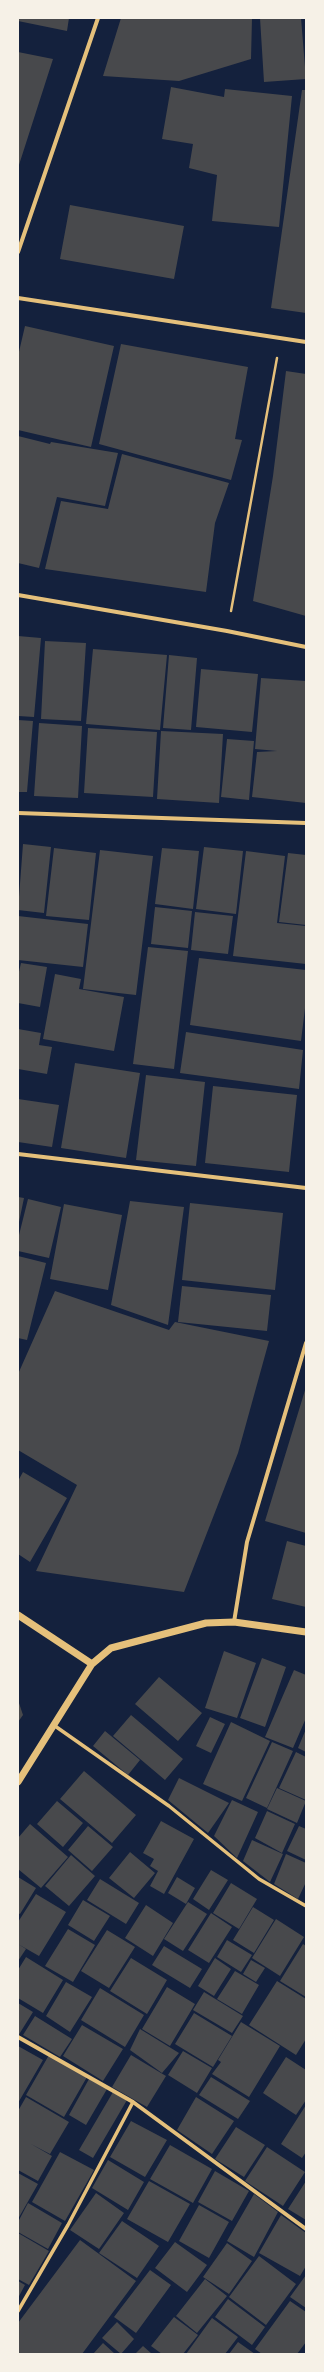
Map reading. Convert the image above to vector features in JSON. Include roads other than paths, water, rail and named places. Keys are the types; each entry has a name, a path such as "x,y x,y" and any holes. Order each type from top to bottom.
{"street":[{"path":"18,252 98,18"},
{"path":"18,298 306,342"},
{"path":"18,595 227,631 306,647"},
{"path":"18,813 306,823"},
{"path":"18,1154 306,1188"},
{"path":"234,1622 247,1542 306,1343"},
{"path":"18,1615 92,1664"},
{"path":"18,1782 92,1664 112,1648 206,1623 234,1622 306,1632"},
{"path":"54,1726 169,1806 259,1879 306,1906"},
{"path":"18,2037 133,2102 306,2229"},
{"path":"18,2311 68,2225 133,2102"}]}
